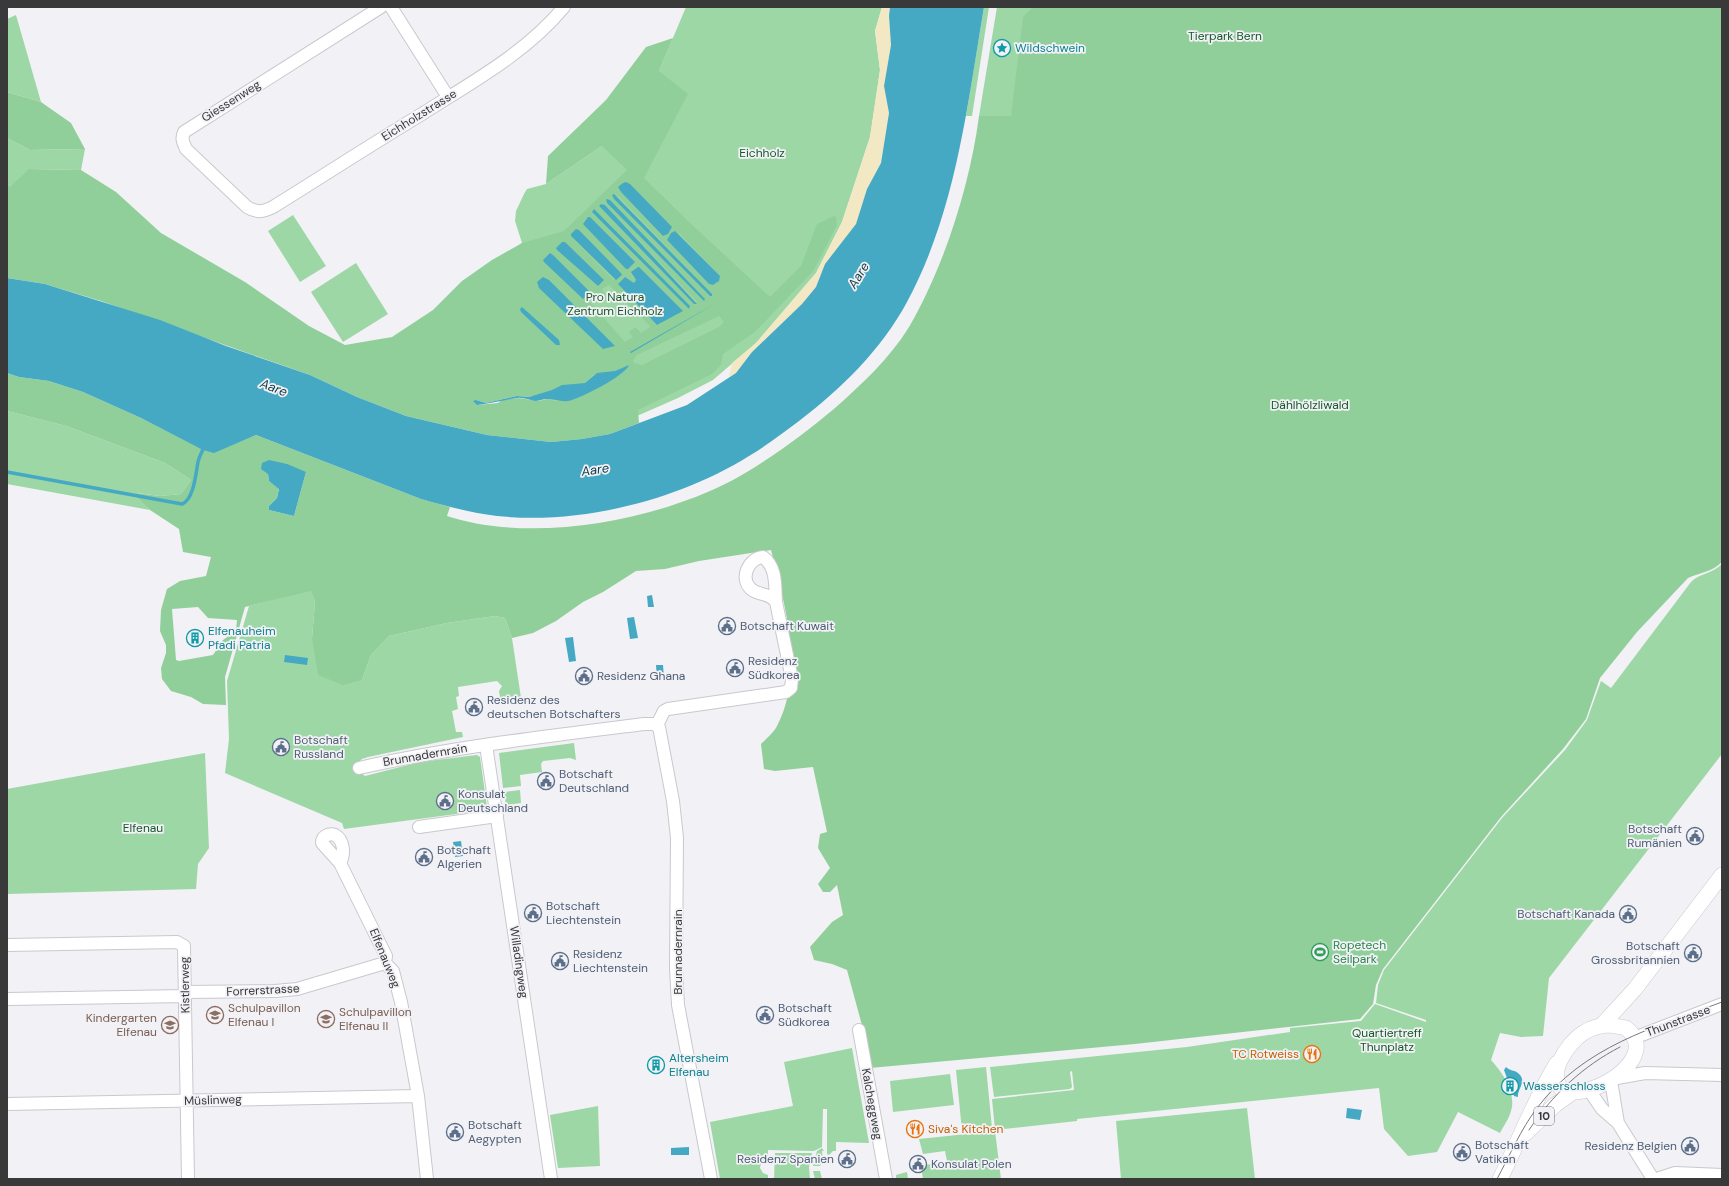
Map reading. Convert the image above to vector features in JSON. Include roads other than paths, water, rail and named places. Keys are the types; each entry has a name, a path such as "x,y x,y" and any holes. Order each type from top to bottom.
{"main road":[{"path":"1601,1026 1635,989 1722,875"},
{"path":"1623,1026 1635,989"},
{"path":"1601,1026 1623,1026 1629,1030 1634,1038 1634,1053 1627,1066 1614,1080 1589,1090 1573,1092 1564,1091 1558,1084 1558,1072 1562,1056 1583,1033 1601,1026"},
{"name":"10","path":"1500,1179 1518,1144 1538,1096 1562,1056"},
{"name":"10","path":"1518,1144 1530,1128 1555,1105 1573,1092"}],"street":[{"name":"Giessenweg","path":"264,211 253,211 247,207 186,149 182,137 193,126 381,7"},
{"path":"391,7 448,97"},
{"name":"Eichholzstrasse","path":"264,211 448,97 519,51 550,23 564,7"},
{"path":"657,725 664,711 668,709 786,692 789,690 792,679 776,602"},
{"name":"Brunnadernrain","path":"359,768 410,756 486,745 644,724 657,725 661,734 677,838 676,968 678,1005 711,1179"},
{"name":"Willadingweg","path":"486,745 551,1179"},
{"path":"419,827 497,816"},
{"name":"Elfenauweg","path":"340,863 386,956 385,963 393,971 418,1096 427,1179"},
{"name":"Kistlerweg","path":"7,945 180,942 185,949 188,1179"},
{"name":"Forrerstrasse","path":"7,999 275,991 297,989 385,963"},
{"name":"Thunstrasse","path":"1634,1038 1722,1004"},
{"name":"Kalcheggweg","path":"859,1030 886,1179"},
{"path":"1618,1123 1614,1080 1644,1073 1722,1075"},
{"path":"1589,1090 1602,1109 1618,1123 1653,1179"},
{"name":"Müslinweg","path":"7,1104 418,1096"},
{"path":"1656,1179 1675,1173 1722,1175"}],"water":[{"name":"Aare","path":"890,7 984,7 958,158 937,232 924,267 897,320 873,352 845,382 815,408 762,448 721,472 691,485 660,497 595,513 562,517 529,518 488,515 421,499 256,435 214,453 203,450 141,418 83,392 49,381 19,377 7,373 7,278 45,284 160,320 226,346 310,375 357,397 406,416 487,435 551,442 582,439 610,434 687,405 736,373 752,352 802,304 816,287 825,264 856,224 867,189 881,163 889,113 884,86 891,45 889,16"},
{"path":"626,182 630,184 672,227 668,234 663,236 621,192 618,187"},
{"path":"614,194 712,294 712,296 710,296 614,199 612,195"},
{"path":"606,199 610,200 705,299 704,301 607,203"},
{"path":"601,204 605,205 697,304 694,304 599,206"},
{"path":"594,209 690,306 689,309 592,212"},
{"path":"588,217 590,217 635,262 628,269 626,269 583,224"},
{"path":"576,229 579,230 622,275 616,280 571,236"},
{"path":"675,231 720,276 719,281 713,285 709,284 667,240 671,233"},
{"path":"562,242 565,242 604,280 598,286 557,250 556,248"},
{"path":"550,253 591,293 583,299 544,262 543,260"},
{"path":"638,267 683,311 657,325 618,284 625,277 634,283 636,280 631,272"},
{"path":"543,277 549,280 615,346 603,349 539,288 537,282"},
{"path":"718,302 631,353 630,352"},
{"path":"522,307 559,340 560,345 556,345 521,312 520,309"},
{"path":"629,365 620,375 602,386 568,401 547,399 535,401 519,398 477,405 473,401 476,400 486,403 517,396 529,397 552,390 562,385 585,383 597,373 615,371"},
{"path":"269,460 287,464 306,472 294,516 269,510 269,506 277,498 279,489 269,481 268,474 261,469 262,463"},
{"path":"652,595 654,607 648,607 647,596"},
{"path":"634,617 638,638 630,639 627,618"},
{"path":"573,637 576,661 569,662 565,638"},
{"path":"285,655 308,658 307,665 284,662"},
{"path":"656,665 663,665 664,678 657,679"},
{"path":"461,841 463,856 455,857 453,842"},
{"path":"1506,1067 1515,1071 1521,1076 1522,1082 1518,1097 1514,1096 1509,1079 1507,1078 1504,1070"},
{"path":"1347,1108 1362,1110 1360,1120 1346,1118"},
{"path":"689,1147 689,1155 671,1155 671,1148"}],"waterway":[{"path":"7,472 182,504 192,492 198,460 204,447"}],"tram line":[{"path":"1497,1179 1531,1116 1556,1087 1576,1069 1598,1054 1621,1042 1722,1002"},
{"path":"1529,1130 1538,1117 1569,1082 1593,1063 1620,1047"}],"place":[{"name":"Wildschwein","path":"1002,48"},
{"name":"Botschaft Kuwait","path":"727,626"},
{"name":"Elfenauheim Pfadi Patria","path":"195,638"},
{"name":"Residenz Südkorea","path":"735,668"},
{"name":"Residenz Ghana","path":"584,676"},
{"name":"Residenz des deutschen Botschafters","path":"474,707"},
{"name":"Botschaft Russland","path":"281,747"},
{"name":"Botschaft Deutschland","path":"546,781"},
{"name":"Konsulat Deutschland","path":"445,801"},
{"name":"Botschaft Rumänien","path":"1695,836"},
{"name":"Botschaft Algerien","path":"424,857"},
{"name":"Botschaft Liechtenstein","path":"533,913"},
{"name":"Botschaft Kanada","path":"1628,914"},
{"name":"Ropetech Seilpark","path":"1320,952"},
{"name":"Botschaft Grossbritannien","path":"1693,953"},
{"name":"Residenz Liechtenstein","path":"560,961"},
{"name":"Schulpavillon Elfenau I","path":"215,1015"},
{"name":"Botschaft Südkorea","path":"765,1015"},
{"name":"Schulpavillon Elfenau II","path":"326,1019"},
{"name":"Kindergarten Elfenau","path":"170,1025"},
{"name":"TC Rotweiss","path":"1312,1054"},
{"name":"Altersheim Elfenau","path":"656,1065"},
{"name":"Wasserschloss","path":"1510,1086"},
{"name":"Siva's Kitchen","path":"915,1129"},
{"name":"Botschaft Aegypten","path":"455,1132"},
{"name":"Residenz Belgien","path":"1690,1146"},
{"name":"Botschaft Vatikan","path":"1462,1152"},
{"name":"Residenz Spanien","path":"847,1159"},
{"name":"Konsulat Polen","path":"918,1164"}],"park label":[{"name":"Tierpark Bern","path":"1225,36"},
{"name":"Eichholz","path":"762,153"},
{"name":"Pro Natura Zentrum Eichholz","path":"615,304"},
{"name":"Dählhölzliwald","path":"1310,405"},
{"name":"Elfenau","path":"143,828"},
{"name":"Quartiertreff Thunplatz","path":"1387,1040"}]}
